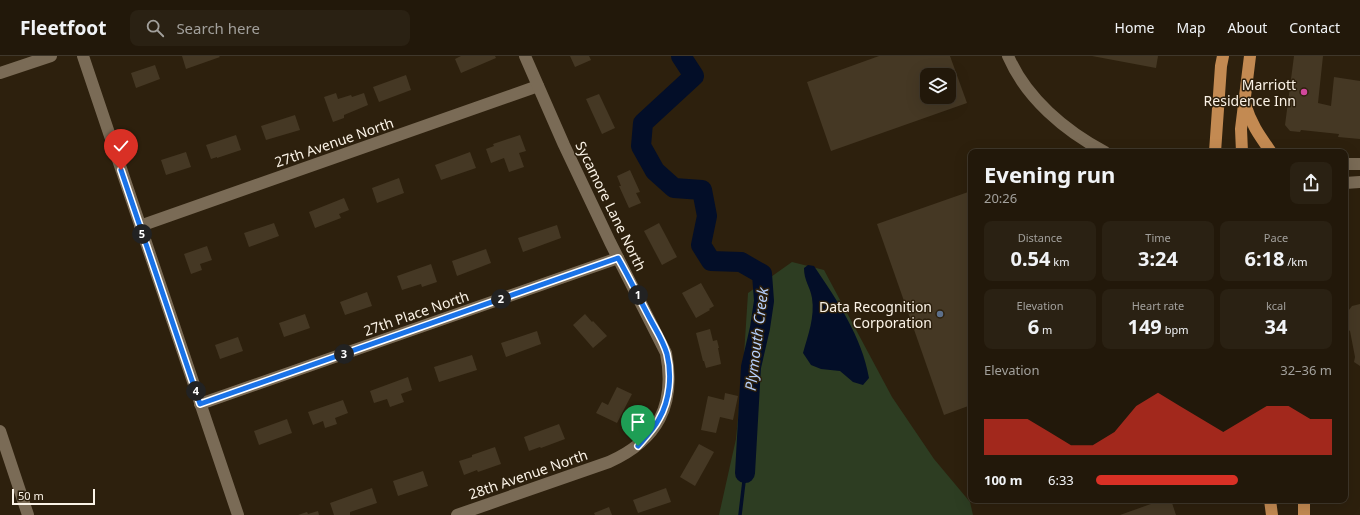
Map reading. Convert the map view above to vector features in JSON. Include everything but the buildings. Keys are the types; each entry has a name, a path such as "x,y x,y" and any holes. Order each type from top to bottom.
{"main road":[{"path":"1215,149 1223,56"},
{"path":"1242,149 1241,129 1250,56"},
{"path":"1244,99 1250,118 1259,136 1268,149"},
{"path":"1270,503 1272,515"},
{"path":"1304,503 1304,515"}],"street":[{"path":"0,73 51,56"},
{"path":"83,56 238,515"},
{"name":"Sycamore Lane North","path":"525,56 564,144 618,258 660,338 666,353 669,370 669,387 666,404 660,419 638,446 625,455 610,462"},
{"path":"1008,56 1025,85 1044,108 1066,128 1099,149"},
{"name":"27th Avenue North","path":"140,226 538,86"},
{"path":"1348,164 1360,164"},
{"path":"1348,183 1360,182"},
{"name":"27th Place North","path":"200,404 618,258"},
{"path":"0,431 28,515"},
{"name":"28th Avenue North","path":"457,515 610,462"}],"green space":[{"path":"792,262 824,270 892,397 934,459 968,500 973,515 719,515 736,439 748,293"}],"water":[{"path":"808,265 814,266 848,319 855,334 866,363 869,378 863,385 853,382 840,371 821,369 811,365 803,353 813,312 812,298 804,273 804,268"}],"waterway":[{"name":"Plymouth Creek","path":"681,56 694,76 643,123 641,146 655,171 674,188 702,190 707,216 701,245 711,261 741,262 762,274 764,301 760,328 751,367 745,473"},
{"name":"Plymouth Creek","path":"740,515 745,473"}],"place":[{"name":"Marriott Residence Inn","path":"1304,92"},
{"name":"Data Recognition Corporation","path":"940,314"}],"route":[{"path":"121,170 200,404 618,258 660,338 666,353 669,370 669,387 666,404 660,419 638,446"}]}
